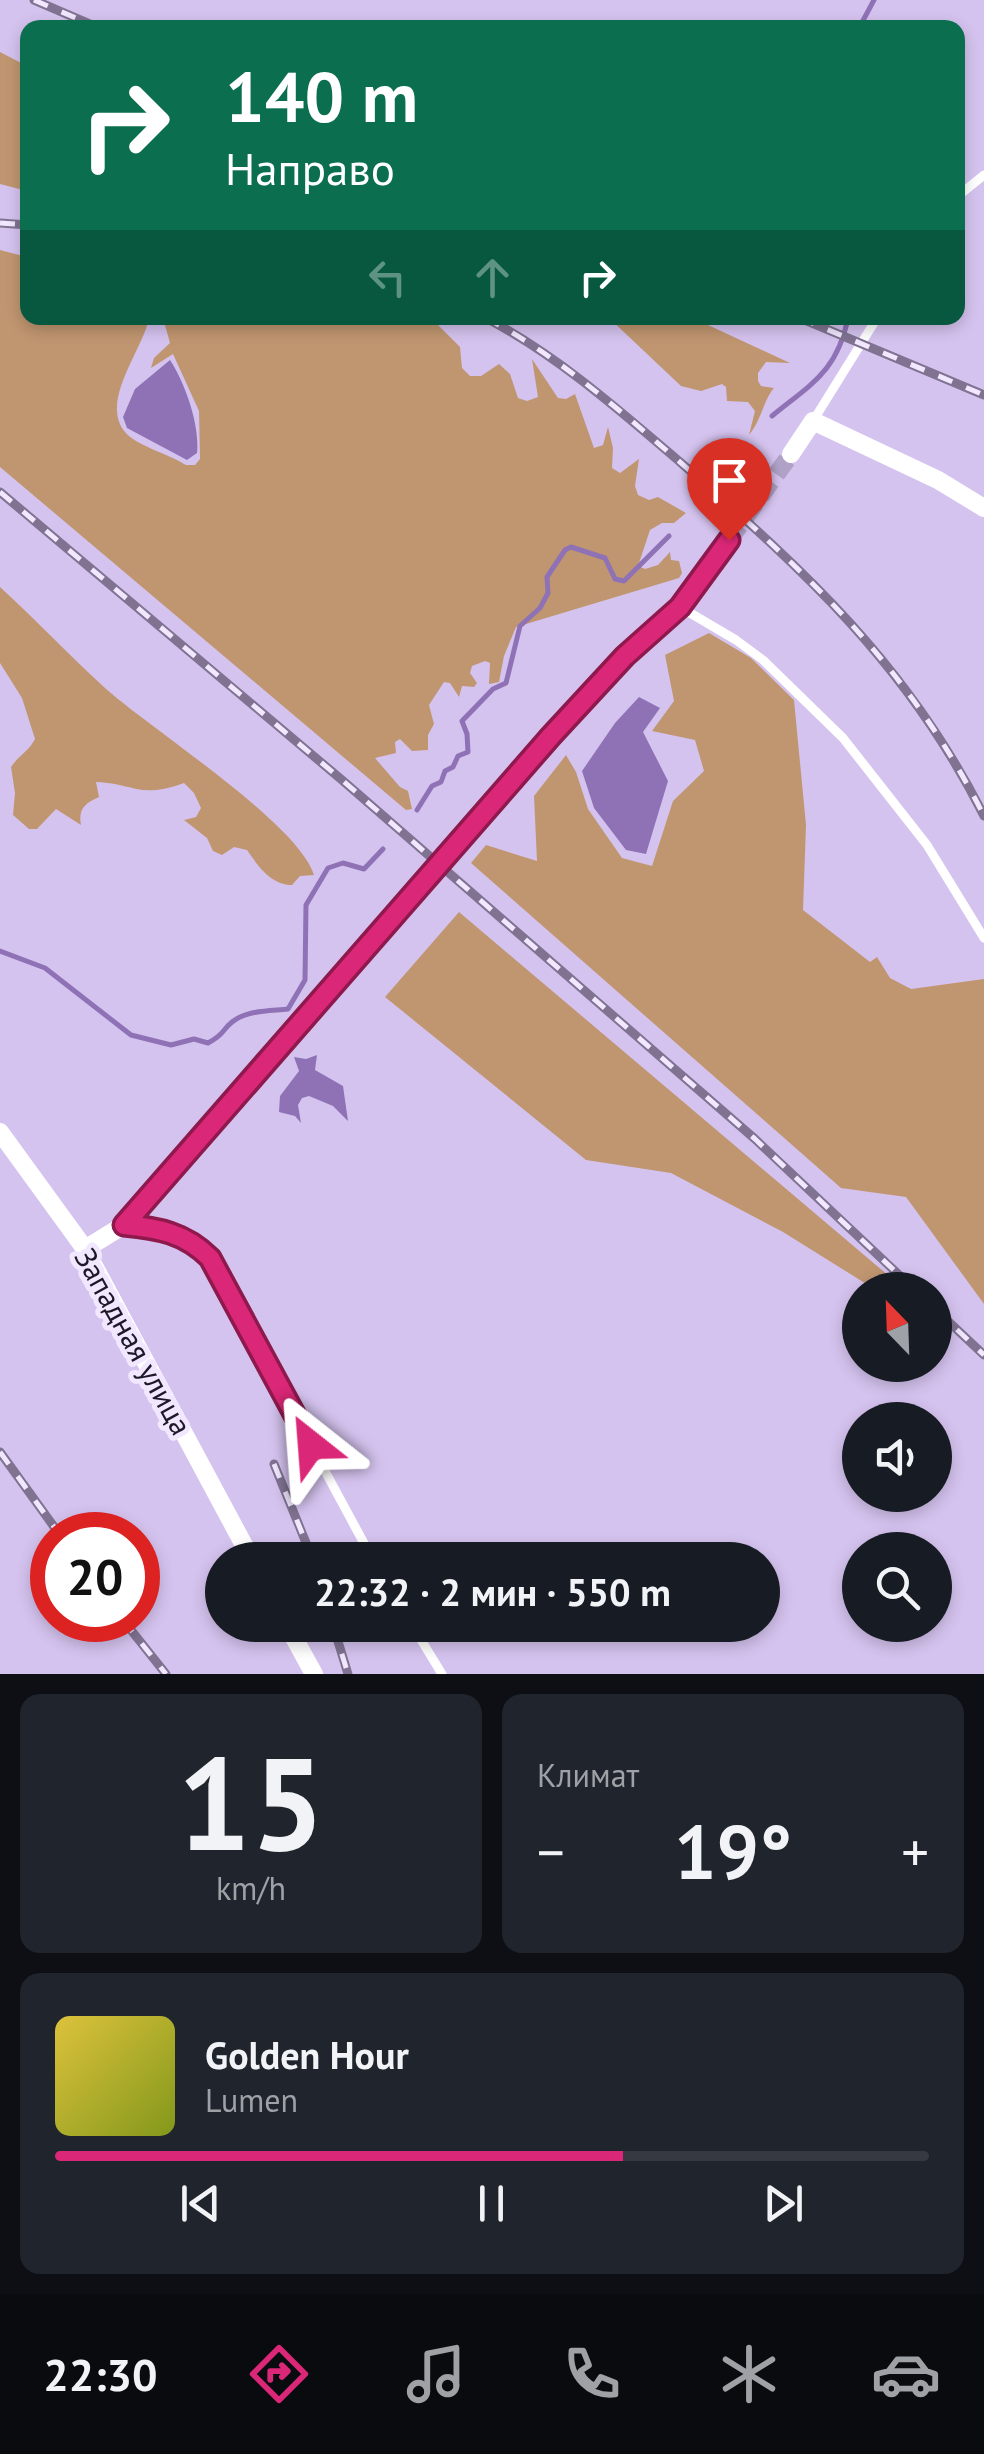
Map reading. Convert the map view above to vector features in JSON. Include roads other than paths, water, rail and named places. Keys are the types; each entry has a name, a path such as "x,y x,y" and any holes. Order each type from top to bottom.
{"street":[{"path":"791,454 813,421 938,480 984,508"},
{"path":"85,1249 124,1225 551,736 625,656 680,607 729,540"},
{"name":"Западная улица","path":"0,1132 85,1249 242,1542"},
{"path":"296,1642 314,1674"}],"lane":[{"path":"813,421 873,325"},
{"path":"680,607 763,660 843,738 927,845 984,938"},
{"path":"124,1225 170,1232 210,1258 363,1542"},
{"path":"422,1642 442,1674"}],"waterway":[{"path":"863,20 874,0"},
{"path":"772,416 829,364 846,325"},
{"path":"417,810 458,756 468,752 462,721 493,689 506,683 520,626 540,608 548,593 547,577 565,550 571,547 605,558 615,579 624,581 669,536"},
{"path":"0,951 45,968 131,1035 171,1045 194,1039 208,1043 245,1015 288,1009 305,980 306,905 328,868 343,863 364,869 383,849"}],"tunnel":[{"path":"729,540 791,454"}],"railway":[{"path":"34,0 80,20"},
{"path":"0,223 20,224"},
{"path":"498,325 563,366 610,403 726,502 811,582 887,666 922,712 984,816"},
{"path":"817,325 984,395"},
{"path":"0,492 342,780 755,1139 896,1272"},
{"path":"952,1325 984,1355"},
{"path":"0,1452 43,1512"},
{"path":"274,1464 306,1542"},
{"path":"141,1642 166,1674"},
{"path":"338,1642 348,1674"}]}
